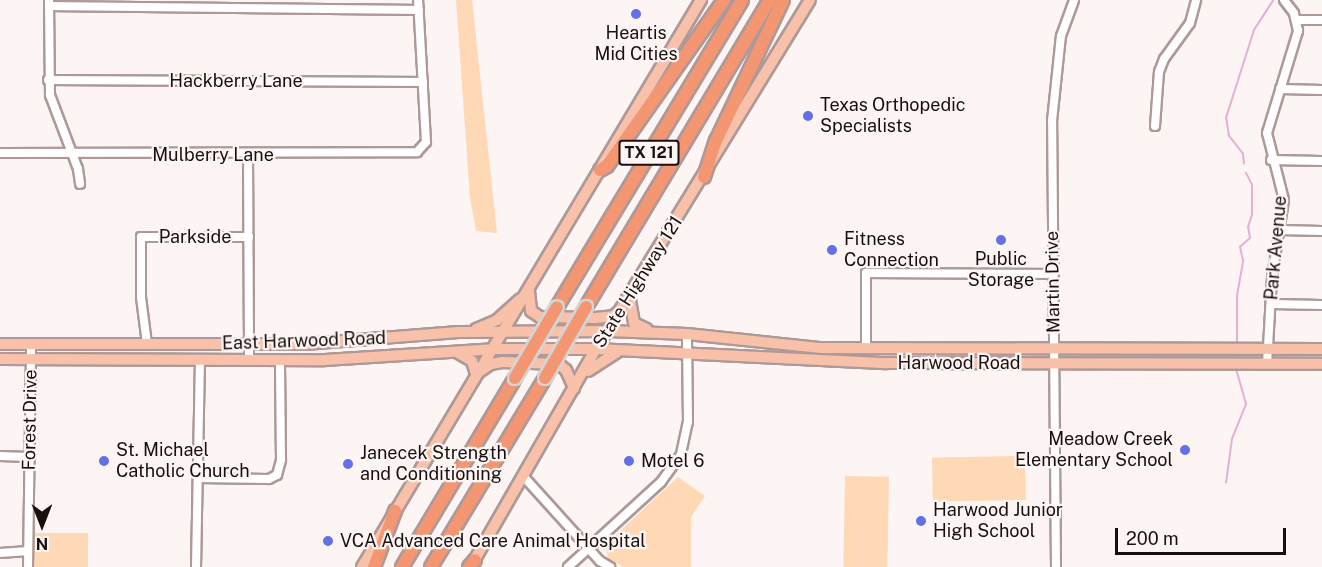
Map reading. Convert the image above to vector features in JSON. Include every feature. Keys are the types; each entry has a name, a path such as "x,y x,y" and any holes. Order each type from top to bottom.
{"highway":[{"path":"600,170 724,0"},
{"name":"TX 121","path":"402,567 742,0"},
{"name":"TX 121","path":"431,567 770,0"},
{"path":"704,177 716,141 783,0"},
{"path":"374,567 395,511"}],"main road":[{"path":"362,567 701,0"},
{"name":"State Highway 121","path":"472,565 596,349 630,300 810,0"},
{"path":"529,291 531,311 540,317 614,316 630,300"},
{"path":"459,332 497,320 529,291"},
{"path":"630,300 634,323 659,332"},
{"name":"East Harwood Road","path":"0,344 249,344 360,341 459,332 608,331"},
{"name":"Harwood Road","path":"608,331 659,332 770,343 866,348 1322,349"},
{"path":"360,341 367,358"},
{"path":"770,343 770,360"},
{"path":"82,344 82,360"},
{"path":"147,344 147,360"},
{"path":"200,344 200,360"},
{"path":"866,348 866,363"},
{"name":"East Harwood Road","path":"0,359 249,361 367,358 492,349 596,349"},
{"name":"Harwood Road","path":"596,349 770,360 866,363 1322,364"},
{"path":"953,363 957,349"},
{"path":"1130,350 1130,364"},
{"path":"476,374 491,364 545,361 566,370 574,388 594,364 620,351"},
{"path":"458,353 472,361 476,374"}],"street":[{"path":"418,0 423,82"},
{"name":"Martin Drive","path":"1056,567 1054,83 1061,36 1074,0"},
{"path":"1155,126 1159,72 1190,23 1196,0"},
{"path":"1284,0 1296,20 1322,20"},
{"path":"80,184 72,154 58,120 48,80 49,3 419,10"},
{"name":"Park Avenue","path":"1268,364 1271,304 1284,196 1271,160 1267,134 1296,41 1296,20"},
{"name":"Hackberry Lane","path":"48,80 423,82"},
{"name":"Mulberry Lane","path":"0,153 409,154 424,148 423,82"},
{"path":"1280,89 1322,90"},
{"path":"248,155 249,361"},
{"path":"1271,160 1322,160"},
{"path":"1280,230 1322,231"},
{"name":"Parkside","path":"147,344 141,297 141,237 249,237"},
{"path":"866,348 866,273 1054,274"},
{"path":"1271,304 1322,305"},
{"path":"568,567 590,550 661,482 681,454 688,422 687,334"},
{"name":"Forest Drive","path":"28,567 31,344"},
{"path":"196,567 200,360"},
{"path":"198,478 269,479 277,475 281,460 280,360"},
{"path":"0,456 29,457"},
{"path":"524,477 590,550 610,567"},
{"path":"0,553 28,550"}],"shaded area":[{"path":"456,0 472,0 497,233 476,231 470,198"},
{"path":"1025,456 1026,500 933,502 932,458"},
{"path":"845,476 889,477 887,567 843,567"},
{"path":"678,477 705,496 691,517 691,567 623,567 608,558 605,545"},
{"path":"34,533 88,533 88,567 34,567"}],"waterway":[{"path":"1244,164 1243,154 1229,136 1226,118 1254,30 1273,1"},
{"path":"1237,344 1237,296 1243,261 1240,247 1250,238 1248,227 1252,215 1252,185 1246,173"},
{"path":"1226,483 1232,439 1246,404 1236,370"}],"place":[{"name":"Heartis Mid Cities","path":"636,14"},
{"name":"Texas Orthopedic Specialists","path":"808,116"},
{"name":"Public Storage","path":"1001,240"},
{"name":"Fitness Connection","path":"832,250"},
{"name":"Meadow Creek Elementary School","path":"1185,450"},
{"name":"St. Michael Catholic Church","path":"104,461"},
{"name":"Motel 6","path":"629,461"},
{"name":"Janecek Strength and Conditioning","path":"348,464"},
{"name":"Harwood Junior High School","path":"921,521"},
{"name":"VCA Advanced Care Animal Hospital","path":"328,541"}]}
